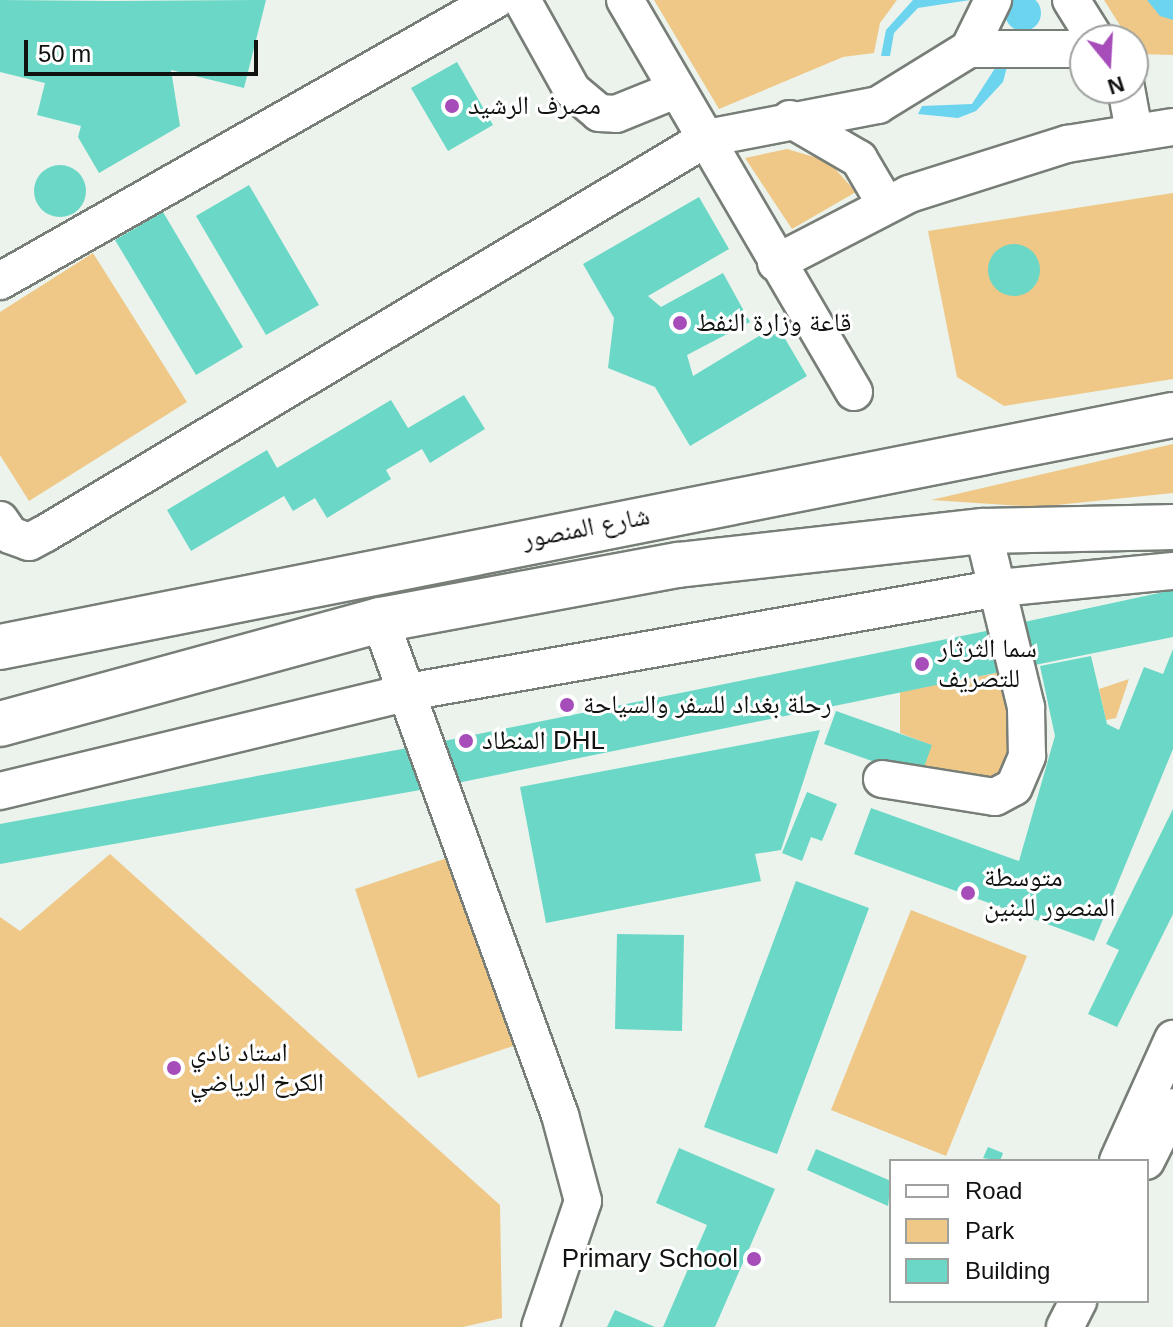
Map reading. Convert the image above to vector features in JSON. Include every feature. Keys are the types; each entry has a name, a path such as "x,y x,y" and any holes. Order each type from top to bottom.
{"main road":[{"name":"شارع المنصور","path":"0,647 1173,415"},
{"name":"شارع المنصور","path":"0,724 380,620 678,565 983,531 1172,527"}],"street":[{"path":"0,281 495,0"},
{"path":"522,0 572,90 599,113 616,114 673,91"},
{"path":"625,0 673,91 707,138 776,263 854,392"},
{"path":"969,49 993,0"},
{"path":"1071,0 1086,24"},
{"path":"0,520 10,535 29,542 46,533 707,138 790,119 878,105 969,49 1069,49"},
{"path":"1129,104 1134,131"},
{"path":"790,119 859,159 886,205"},
{"path":"776,263 886,205 1067,144 1173,127"},
{"path":"882,779 975,797 1014,787 1027,756 1026,707 983,531"},
{"path":"0,791 408,692 999,588 1173,571"},
{"path":"380,620 560,1115 583,1201 540,1327"},
{"path":"1119,1159 1173,1039"},
{"path":"1147,1159 1173,1107"},
{"path":"1042,1327 1053,1303"},
{"path":"1065,1327 1077,1303"}],"green space":[{"path":"654,0 897,0 880,23 874,53 843,57 719,109"},
{"path":"1104,0 1173,0 1173,55 1149,54 1149,24 1119,24"},
{"path":"787,149 828,161 856,192 792,229 745,158"},
{"path":"1173,193 1173,379 1004,406 957,377 928,231"},
{"path":"93,253 187,402 29,501 0,455 0,312"},
{"path":"1173,444 1173,493 1037,507 931,500"},
{"path":"1006,671 1028,796 920,778 931,745 900,733 900,692"},
{"path":"1129,679 1116,718 1106,720 1099,689"},
{"name":"استاد نادي الكرخ الرياضي","path":"110,854 500,1205 502,1318 463,1327 0,1327 0,917 20,931"},
{"path":"456,855 519,1044 418,1078 355,889"},
{"path":"911,910 1027,956 946,1156 831,1110"}],"water":[{"path":"1034,-1 1041,13 1036,26 1023,31 1010,26 1005,13 1010,0"},
{"path":"913,0 970,0 918,8 894,33 890,56 881,56 886,30"},
{"path":"1147,0 1173,0 1173,20 1160,16"},
{"path":"999,62 1008,63 1003,82 976,111 958,118 918,114 922,106 972,104"}],"building":[{"path":"0,0 266,0 244,88 171,70 180,126 99,173 78,137 81,126 37,115 45,83 0,72"},
{"name":"مصرف الرشيد","path":"457,62 493,125 448,151 411,88"},
{"path":"60,165 78,173 86,191 78,209 60,217 42,209 34,191 42,173"},
{"path":"249,185 319,305 266,335 196,216"},
{"name":"قاعة وزارة النفط","path":"699,197 729,249 648,296 661,307 723,273 750,322 687,355 693,376 777,325 807,376 690,446 655,387 608,368 614,318 583,264"},
{"path":"163,212 243,347 196,375 115,240"},
{"path":"1014,244 1032,252 1040,270 1032,288 1014,296 996,288 988,270 996,252"},
{"path":"464,395 485,429 430,463 422,449 386,470 391,479 327,518 315,498 293,511 284,496 191,551 167,510 267,450 277,468 391,400 408,428"},
{"path":"1173,590 1173,637 1020,668 1010,625"},
{"path":"991,630 1000,672 452,784 444,741"},
{"path":"1173,649 1173,749 1094,941 854,854 871,808 1019,861 1055,736 1040,666 1091,656 1107,724 1119,730 1144,667 1163,674"},
{"path":"836,711 932,745 920,778 824,744"},
{"path":"820,730 781,850 755,854 761,881 546,923 520,787"},
{"path":"418,746 426,789 0,864 0,824"},
{"path":"807,792 837,804 822,841 811,837 802,861 782,853"},
{"path":"1173,809 1173,914 1117,1027 1088,1014 1119,950 1106,944"},
{"path":"796,881 869,908 777,1154 704,1127"},
{"path":"617,934 684,935 682,1031 615,1029"},
{"path":"988,1147 1003,1153 1001,1159 983,1158"},
{"path":"679,1148 775,1189 715,1327 663,1327 707,1225 656,1203"},
{"path":"816,1149 889,1180 888,1206 807,1170"},
{"path":"615,1310 655,1327 607,1327"}],"place":[{"name":"مصرف الرشيد","path":"452,106"},
{"name":"قاعة وزارة النفط","path":"680,323"},
{"name":"سما الثرثار للتصريف","path":"922,664"},
{"name":"رحلة بغداد للسفر والسياحة","path":"567,705"},
{"name":"المنطاد DHL","path":"466,741"},
{"name":"متوسطة المنصور للبنين","path":"968,893"},
{"name":"استاد نادي الكرخ الرياضي","path":"174,1068"},
{"name":"Primary School","path":"754,1259"}]}
